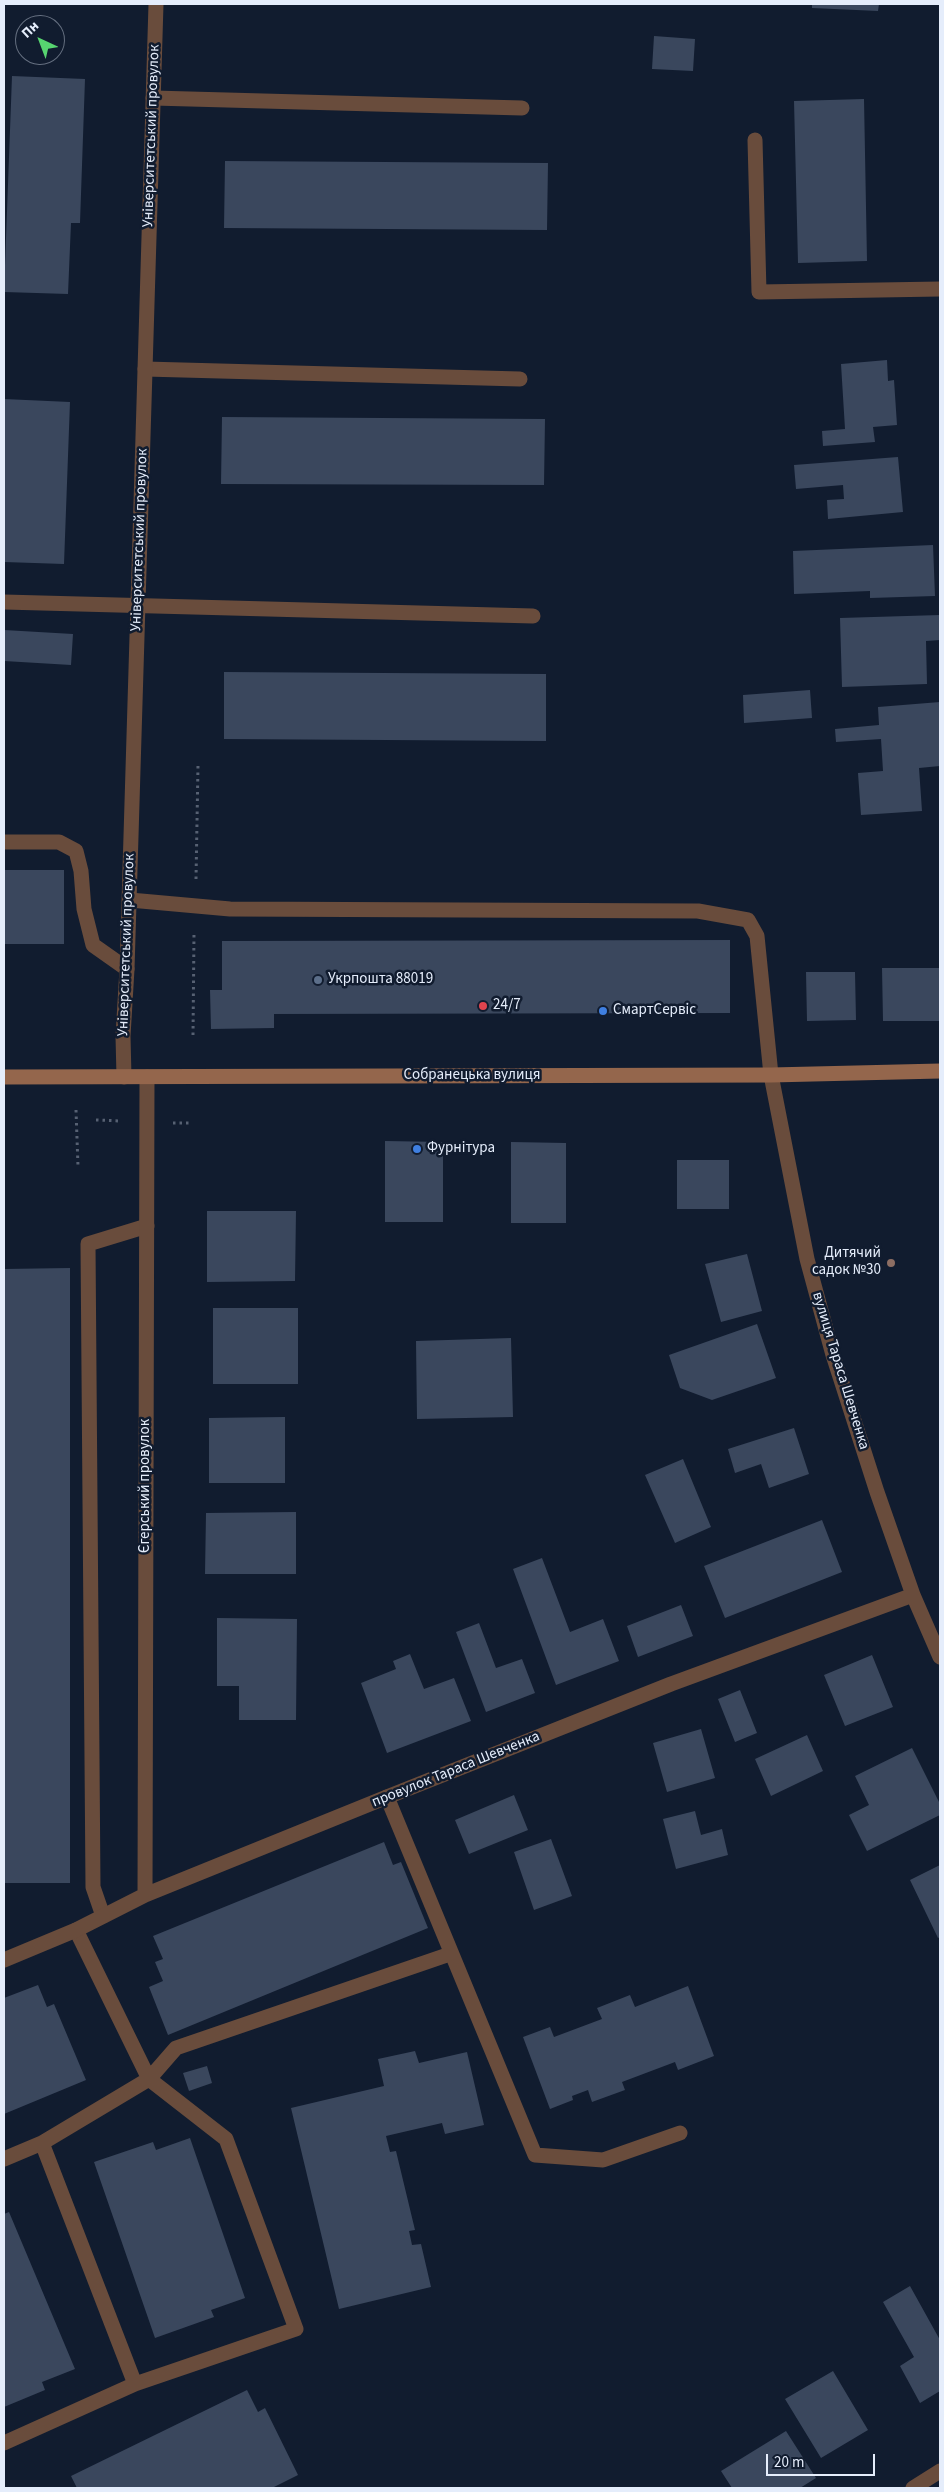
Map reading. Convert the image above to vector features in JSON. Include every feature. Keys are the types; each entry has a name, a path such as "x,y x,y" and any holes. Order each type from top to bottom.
{"main road":[{"name":"Собранецька вулиця","path":"4,1077 770,1075 940,1071"}],"street":[{"name":"Університетський провулок","path":"124,1077 156,4"},
{"path":"153,98 522,108"},
{"path":"755,140 759,292 940,290"},
{"path":"145,369 520,379"},
{"path":"4,602 533,616"},
{"path":"4,842 58,842 76,851 81,871 84,909 93,945 128,969"},
{"name":"вулиця Тараса Шевченка","path":"130,900 230,909 698,911 748,920 757,936 770,1075 812,1278 877,1492 913,1595 940,1657"},
{"name":"Єгерський провулок","path":"145,1895 148,1077"},
{"path":"103,1916 93,1887 88,1244 147,1226"},
{"name":"провулок Тараса Шевченка","path":"4,1960 76,1930 145,1895 671,1684 913,1595"},
{"path":"387,1798 450,1954 535,2155 603,2160 680,2133"},
{"path":"4,2443 135,2384 296,2328 226,2139 149,2079 76,1930"},
{"path":"4,2159 42,2143 149,2079 176,2048 450,1954"},
{"path":"42,2143 135,2384"},
{"path":"913,2488 940,2472"}],"path":[{"path":"76,1110 78,1166"}],"building":[{"path":"812,4 879,4 878,11 812,8"},
{"path":"654,36 695,39 693,71 652,69"},
{"path":"12,76 85,79 80,223 71,223 68,294 4,292"},
{"path":"864,99 867,261 798,263 794,101"},
{"path":"225,161 548,163 547,230 224,228"},
{"path":"887,360 888,381 894,380 897,425 873,427 875,442 823,446 822,431 845,429 841,364"},
{"path":"4,399 70,402 64,564 4,562"},
{"path":"222,417 545,419 544,485 221,484"},
{"path":"898,457 903,512 828,519 827,500 844,499 843,485 796,489 794,465"},
{"path":"933,545 935,596 870,598 870,591 794,594 793,551"},
{"path":"940,615 940,640 926,641 927,684 842,687 840,618"},
{"path":"4,630 73,634 71,665 4,661"},
{"path":"224,672 546,674 546,741 224,739"},
{"path":"810,690 812,718 744,723 743,695"},
{"path":"940,702 940,766 919,768 922,811 861,815 858,773 883,771 881,739 836,742 835,729 879,725 878,707"},
{"path":"4,870 64,870 64,944 4,944"},
{"path":"730,940 730,1013 274,1014 274,1028 211,1029 210,990 222,990 222,941"},
{"path":"882,968 939,968 940,1021 883,1021"},
{"path":"806,972 855,972 856,1020 807,1021"},
{"path":"385,1141 443,1142 443,1222 385,1222"},
{"path":"511,1142 566,1143 566,1223 511,1223"},
{"path":"677,1160 729,1160 729,1209 677,1209"},
{"path":"207,1211 296,1211 295,1281 207,1282"},
{"path":"747,1254 762,1311 721,1322 705,1264"},
{"path":"70,1268 70,1883 5,1883 4,1269"},
{"path":"213,1308 298,1308 298,1384 213,1384"},
{"path":"757,1324 776,1378 712,1400 680,1388 669,1355"},
{"path":"511,1338 513,1417 417,1419 416,1341"},
{"path":"285,1417 285,1483 209,1483 209,1418"},
{"path":"794,1428 809,1474 769,1488 761,1464 735,1473 728,1449"},
{"path":"683,1459 711,1527 675,1543 645,1475"},
{"path":"296,1512 296,1574 205,1574 206,1513"},
{"path":"822,1520 842,1572 725,1618 704,1566"},
{"path":"542,1558 570,1632 603,1619 619,1661 556,1685 513,1569"},
{"path":"681,1605 693,1636 638,1657 627,1626"},
{"path":"217,1618 297,1619 296,1720 239,1720 239,1686 217,1686"},
{"path":"479,1623 496,1668 522,1659 535,1693 486,1712 456,1632"},
{"path":"410,1654 424,1689 454,1678 471,1721 387,1753 361,1683 396,1669 393,1661"},
{"path":"872,1655 893,1707 845,1726 824,1675"},
{"path":"740,1690 757,1733 735,1742 718,1699"},
{"path":"701,1729 715,1778 667,1792 653,1743"},
{"path":"807,1735 823,1771 771,1796 755,1759"},
{"path":"912,1748 940,1804 940,1815 867,1851 849,1815 869,1805 855,1776"},
{"path":"514,1795 528,1830 469,1854 455,1820"},
{"path":"695,1811 701,1835 722,1829 728,1855 676,1869 663,1819"},
{"path":"551,1839 572,1896 534,1910 514,1852"},
{"path":"384,1842 393,1865 401,1862 428,1928 168,2035 149,1987 163,1981 155,1962 163,1959 153,1936"},
{"path":"940,1865 940,1937 938,1938 910,1880"},
{"path":"38,1985 47,2007 54,2004 86,2080 4,2114 4,1998"},
{"path":"688,1986 714,2056 678,2070 675,2062 622,2082 625,2090 592,2102 588,2090 572,2096 573,2100 550,2109 523,2037 550,2027 554,2037 602,2019 597,2008 630,1995 635,2007"},
{"path":"415,2051 419,2063 467,2052 484,2125 445,2134 442,2123 386,2136 390,2152 396,2151 415,2230 409,2231 412,2245 421,2244 431,2287 339,2309 291,2108 384,2086 378,2059"},
{"path":"207,2066 212,2083 189,2091 183,2073"},
{"path":"190,2138 245,2298 211,2310 214,2317 155,2338 94,2162 153,2142 156,2150"},
{"path":"9,2212 75,2369 42,2382 45,2390 4,2407 4,2214"},
{"path":"910,2286 940,2340 940,2391 920,2403 900,2366 914,2357 883,2302"},
{"path":"833,2371 868,2430 821,2458 785,2399"},
{"path":"247,2390 258,2412 265,2408 298,2475 272,2488 77,2488 71,2476"},
{"path":"786,2431 816,2478 800,2488 732,2488 721,2471"}],"place":[{"name":"Укрпошта 88019","path":"318,980"},
{"name":"24/7","path":"483,1006"},
{"name":"СмартСервіс","path":"603,1011"},
{"name":"Фурнітура","path":"417,1149"},
{"name":"Дитячий садок №30","path":"891,1263"}]}
